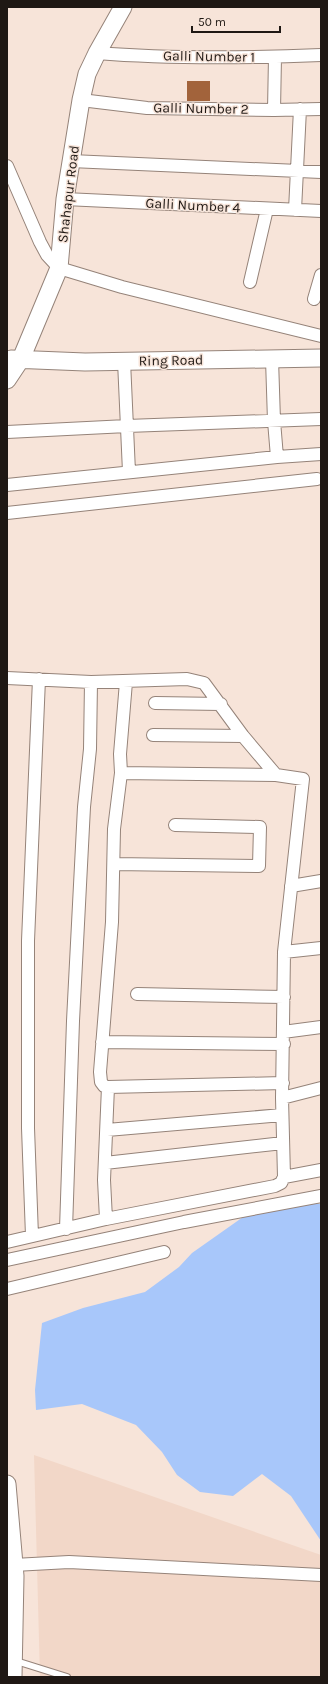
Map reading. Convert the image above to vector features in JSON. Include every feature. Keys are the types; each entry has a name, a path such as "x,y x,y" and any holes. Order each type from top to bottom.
{"main road":[{"name":"Shahapur Road","path":"7,380 14,359 59,268 65,199 81,100 87,74 123,7"},
{"name":"Ring Road","path":"14,359 85,362 321,358"},
{"path":"7,1484 14,1565 11,1660 13,1677"}],"street":[{"name":"Galli Number 1","path":"97,53 275,57 321,55"},
{"path":"274,110 275,57"},
{"name":"Galli Number 2","path":"81,100 147,108 274,110 321,109"},
{"path":"295,210 300,110"},
{"path":"71,160 208,168 321,172"},
{"path":"7,166 40,242 47,255 59,268 122,287 321,336"},
{"name":"Galli Number 4","path":"65,199 321,211"},
{"path":"250,282 267,209"},
{"path":"314,299 321,275"},
{"path":"272,359 277,457"},
{"path":"124,361 129,472"},
{"path":"7,432 321,419"},
{"path":"7,485 277,457 321,454"},
{"path":"7,513 317,479"},
{"path":"7,682 39,679 91,682 187,679 204,683 221,704 243,736 276,775"},
{"path":"32,1236 28,1128 28,941 39,679"},
{"path":"66,1229 73,1021 84,807 90,749 91,682"},
{"path":"126,682 120,754 121,773 114,829 112,922 102,1042 100,1072 101,1082 104,1086 108,1087 283,1084"},
{"path":"155,703 221,704"},
{"path":"154,735 243,736"},
{"path":"7,1242 106,1219 275,1186 281,1183 284,1178 282,1115 284,952 303,779 276,775 121,773"},
{"path":"114,864 259,866 260,827 175,824"},
{"path":"291,886 321,881"},
{"path":"284,952 321,948"},
{"path":"137,994 284,997"},
{"path":"102,1042 283,1038 321,1027"},
{"path":"106,1219 104,1180 108,1087"},
{"path":"282,1098 321,1088"},
{"path":"107,1130 282,1115"},
{"path":"105,1163 283,1143"},
{"path":"284,1178 321,1170"},
{"path":"7,1260 184,1222 321,1196"},
{"path":"7,1289 164,1252"},
{"path":"14,1565 69,1562 321,1575"}],"lane":[{"path":"11,1660 67,1677"}],"shaded area":[{"path":"34,1455 321,1555 321,1677 40,1677"}],"water":[{"path":"308,1203 321,1204 321,1541 291,1496 262,1474 233,1496 200,1492 177,1475 162,1452 136,1425 82,1404 36,1410 35,1390 42,1323 83,1308 145,1292 179,1267 192,1253 253,1210"}],"building":[{"path":"187,81 210,81 210,101 187,101"}]}
